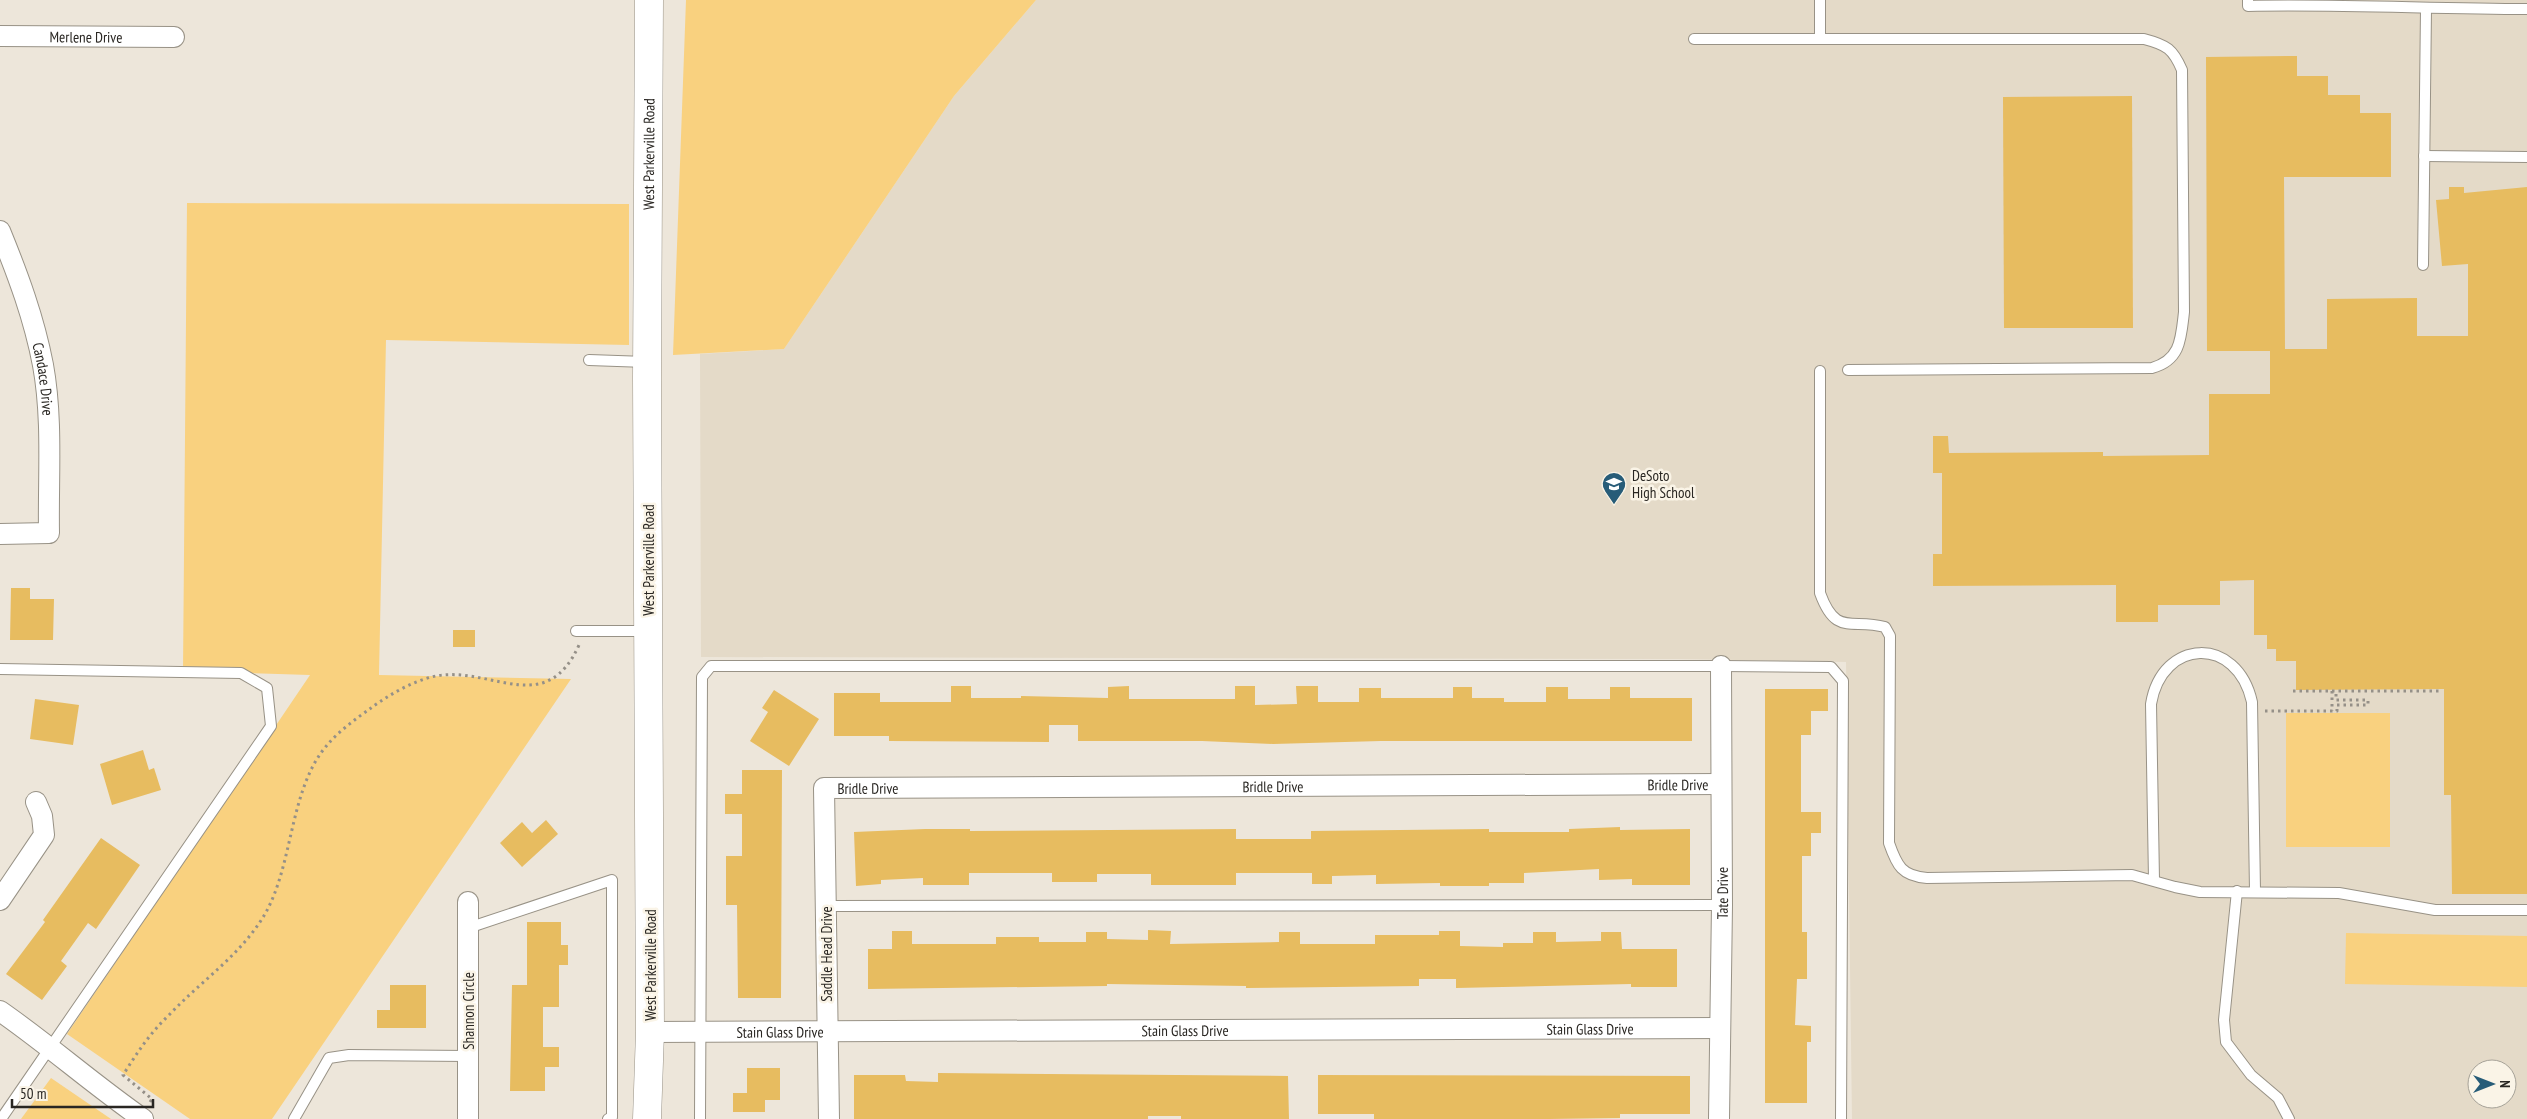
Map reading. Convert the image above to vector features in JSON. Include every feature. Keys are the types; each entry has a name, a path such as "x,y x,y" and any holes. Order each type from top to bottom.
{"main road":[{"name":"West Parkerville Road","path":"648,1119 650,1032 647,362 649,0"}],"street":[{"name":"Merlene Drive","path":"0,36 174,37"},
{"name":"Candace Drive","path":"0,231 17,272 32,317 43,367 48,421 49,533 0,534"},
{"name":"Tate Drive","path":"1719,1119 1722,905 1721,666"},
{"name":"Bridle Drive","path":"824,788 1721,784"},
{"name":"Saddle Head Drive","path":"824,788 828,1119"},
{"path":"0,900 44,835 42,816 36,802"},
{"name":"Shannon Circle","path":"468,902 468,1119"},
{"path":"0,1011 50,1046 108,1095 142,1118"},
{"name":"Stain Glass Drive","path":"650,1032 1719,1028"}],"lane":[{"path":"1820,0 1820,39"},
{"path":"2248,0 2248,6 2338,5 2426,9 2527,9"},
{"path":"2423,265 2426,9"},
{"path":"1694,39 2144,39 2162,44 2175,54 2182,70 2184,312 2182,335 2175,353 2165,364 2152,368 1848,370"},
{"path":"2424,156 2527,157"},
{"path":"589,360 647,362"},
{"path":"1820,371 1820,593 1826,609 1836,620 1849,625 1885,627 1890,636 1889,843 1897,862 1904,872 1912,876 1927,878 2132,875 2200,892 2339,893 2435,910 2527,910"},
{"path":"581,631 648,631"},
{"path":"2154,880 2151,704 2154,687 2163,672 2176,660 2192,654 2209,654 2226,659 2239,670 2248,685 2252,702 2255,891"},
{"path":"700,1119 702,677 711,666 1721,666 1831,667 1843,681 1841,1119"},
{"path":"0,668 241,673 267,688 271,726 1,1119"},
{"path":"468,928 612,880 614,1041 612,1117 608,1119"},
{"path":"2236,891 2224,1020 2226,1042 2251,1075 2278,1098 2288,1119"},
{"path":"826,906 1722,905"},
{"path":"294,1119 329,1058 348,1055 468,1056"}],"path":[{"path":"142,1118 152,1099 123,1075 145,1040 170,1013 216,973 244,942 265,913 278,882 304,788 327,744 371,708 390,696 433,677 457,675 518,686 540,685 563,671 576,653 581,631"},
{"path":"2293,691 2441,691"},
{"path":"2264,711 2337,711 2337,706 2368,706 2368,700 2336,700 2334,691"},
{"path":"2332,711 2334,691"}],"shaded area":[{"path":"686,0 1036,0 954,96 784,349 673,355"},
{"name":"DeSoto High School","path":"1036,0 2527,0 2527,1119 1852,1119 1846,662 1678,659 701,657 700,354 784,349 954,96"},
{"path":"187,203 629,204 629,345 386,340 379,675 571,679 272,1119 190,1119 67,1034 310,675 183,671"},
{"path":"2286,713 2390,713 2390,847 2286,847"},
{"path":"2346,933 2527,936 2527,987 2345,984"},
{"path":"51,1078 111,1119 21,1119"}],"building":[{"path":"2297,56 2297,76 2328,76 2328,95 2360,95 2360,113 2391,113 2391,177 2284,177 2285,349 2327,349 2327,299 2417,298 2417,336 2468,336 2468,264 2442,266 2436,200 2449,199 2449,187 2464,187 2464,193 2527,187 2527,894 2452,894 2451,795 2444,795 2444,689 2296,690 2296,661 2276,661 2276,649 2267,649 2267,635 2254,635 2254,580 2220,581 2220,605 2158,605 2158,622 2116,622 2116,585 1933,586 1933,554 1942,554 1942,473 1933,473 1933,436 1948,436 1949,453 2103,452 2103,456 2209,455 2209,394 2270,394 2270,351 2207,351 2206,57"},
{"path":"2132,96 2133,328 2004,328 2003,97"},
{"path":"11,588 30,588 30,599 54,599 53,640 10,640"},
{"path":"453,630 475,630 475,647 453,647"},
{"path":"951,686 971,686 971,698 1021,698 1021,696 1108,698 1108,687 1129,686 1129,699 1235,699 1235,686 1255,686 1255,705 1297,704 1296,686 1318,686 1318,702 1359,702 1359,688 1381,688 1381,698 1453,698 1453,687 1472,687 1472,698 1504,698 1504,702 1546,702 1546,687 1568,687 1568,699 1610,699 1610,687 1630,687 1630,698 1692,698 1692,741 1381,741 1273,744 1202,741 1078,741 1078,725 1049,725 1049,742 889,741 889,736 834,736 834,693 880,693 880,702 951,702"},
{"path":"1765,689 1828,689 1828,711 1811,711 1811,735 1801,735 1801,812 1821,812 1821,833 1811,833 1811,856 1802,856 1802,932 1807,932 1807,979 1797,979 1795,1025 1811,1026 1811,1042 1807,1042 1807,1103 1765,1103"},
{"path":"774,690 819,719 789,766 750,741 768,712 762,708"},
{"path":"35,699 79,705 73,745 30,739"},
{"path":"143,750 149,770 154,768 161,790 112,805 100,764"},
{"path":"742,770 782,770 781,998 738,998 737,905 726,905 726,856 742,856 742,814 725,814 725,794 742,794"},
{"path":"546,820 558,834 522,867 500,843 522,822 532,833"},
{"path":"1620,827 1620,830 1690,829 1690,885 1632,885 1632,879 1599,880 1599,869 1524,873 1524,883 1489,883 1489,886 1440,886 1440,883 1376,884 1376,875 1332,876 1332,884 1312,884 1312,873 1236,873 1236,885 1151,885 1151,874 1097,874 1097,882 1052,882 1052,873 969,873 969,885 923,885 923,878 881,880 881,884 856,886 854,832 925,829 970,829 970,831 1236,829 1236,839 1311,839 1311,831 1489,829 1489,832 1569,832 1569,829"},
{"path":"101,838 140,865 96,929 88,923 61,961 67,966 42,1000 6,974 45,922 43,920"},
{"path":"527,922 561,922 561,945 568,945 568,965 559,965 559,1007 543,1007 543,1047 559,1047 559,1067 545,1067 545,1091 510,1091 512,985 527,985"},
{"path":"1148,930 1171,931 1170,944 1279,942 1279,932 1300,932 1300,944 1375,944 1375,935 1439,935 1439,931 1460,931 1460,946 1503,947 1503,943 1533,943 1533,932 1556,932 1556,942 1601,941 1601,932 1621,932 1622,949 1677,949 1677,987 1631,987 1631,984 1456,988 1456,979 1419,979 1419,986 1246,988 1246,986 1107,984 1107,986 868,989 868,949 892,949 892,931 912,931 912,944 996,944 996,937 1039,937 1039,942 1086,942 1086,932 1107,932 1107,939 1148,940"},
{"path":"390,985 426,985 426,1028 377,1028 377,1010 390,1010"},
{"path":"747,1068 780,1068 780,1100 765,1100 765,1112 733,1112 733,1093 747,1093"},
{"path":"938,1073 1288,1076 1289,1119 1181,1119 1181,1116 1148,1116 1148,1119 854,1119 854,1075 905,1075 906,1081 938,1082"},
{"path":"1318,1075 1690,1076 1690,1114 1620,1114 1620,1118 1374,1119 1374,1114 1318,1114"}],"place":[{"name":"DeSoto High School","path":"1614,505"}]}
